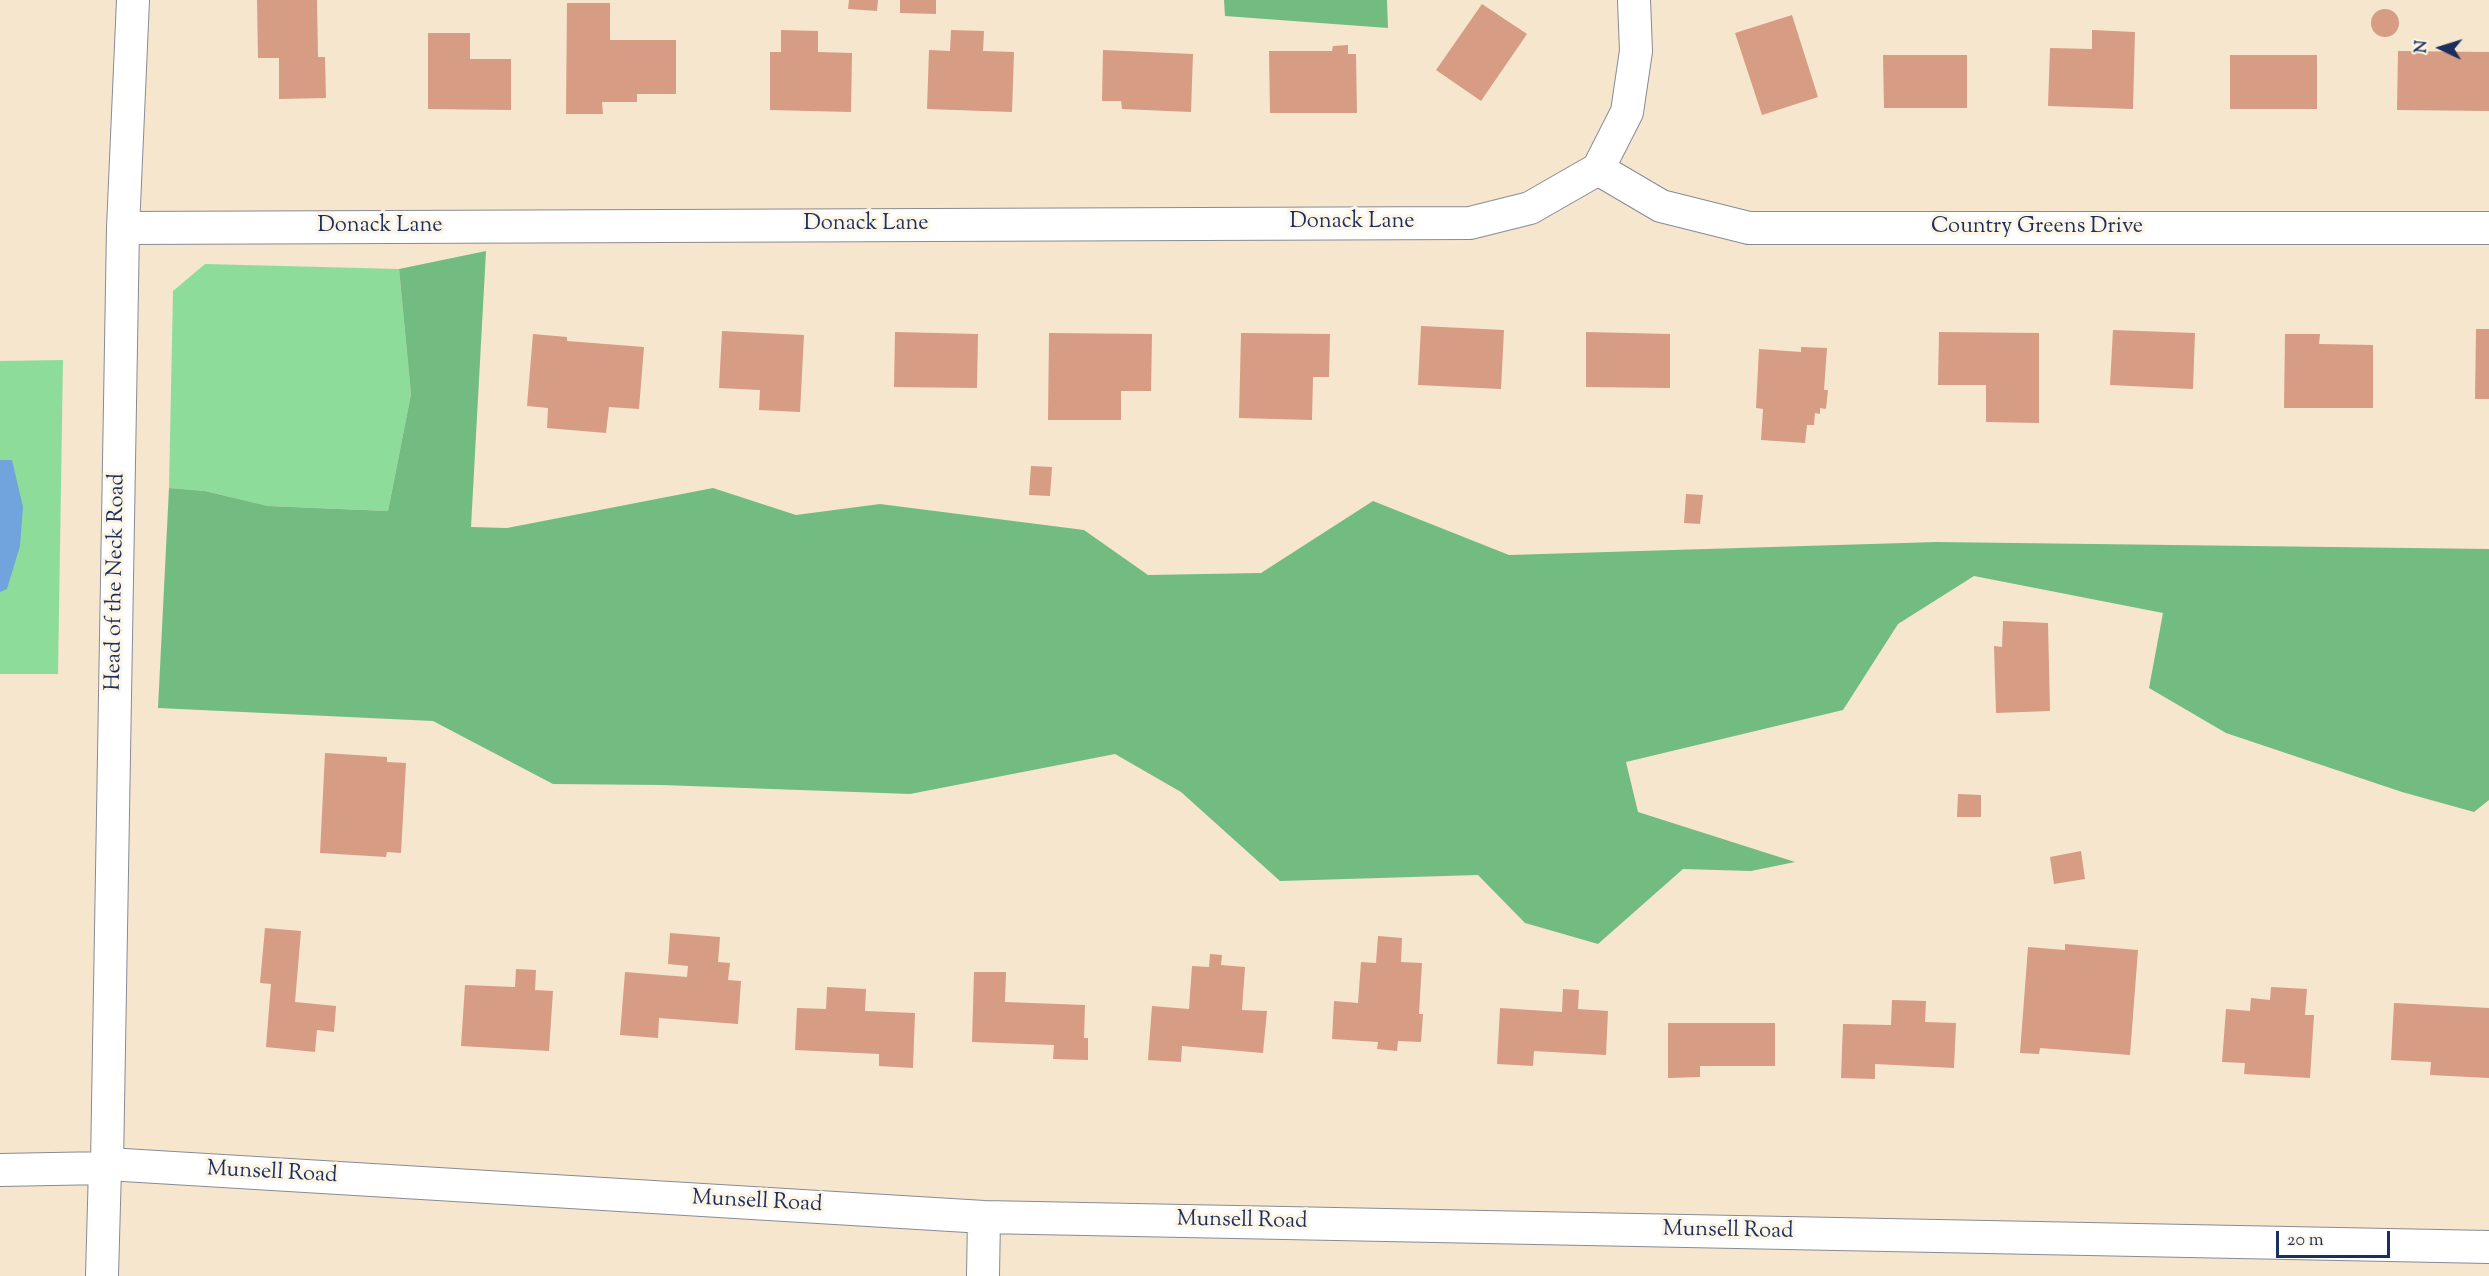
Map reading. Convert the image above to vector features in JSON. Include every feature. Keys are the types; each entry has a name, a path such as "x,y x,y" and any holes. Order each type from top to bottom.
{"street":[{"name":"Head of the Neck Road","path":"102,1276 123,228 132,0"},
{"path":"1598,169 1627,112 1636,51 1634,0"},
{"name":"Donack Lane","path":"123,228 1470,223 1530,208 1598,169"},
{"name":"Country Greens Drive","path":"1598,169 1661,206 1749,228 2489,228"},
{"name":"Munsell Road","path":"0,1170 106,1166 984,1217 2489,1247"},
{"path":"983,1276 984,1217"}],"green space":[{"path":"1224,0 1387,0 1388,28 1225,16"},
{"path":"486,251 471,527 507,528 713,488 796,515 880,504 1084,530 1148,575 1261,573 1373,501 1509,555 1936,542 2489,549 2489,800 2474,812 2402,792 2226,733 2149,688 2163,613 1974,576 1898,624 1843,710 1626,762 1638,812 1795,862 1751,871 1683,869 1598,944 1525,923 1478,875 1280,881 1181,792 1115,754 910,794 662,785 553,784 433,721 158,708 169,488 205,491 268,506 388,511 411,394 399,269"},
{"path":"205,264 399,269 411,394 388,511 268,506 205,491 169,488 173,291"},
{"path":"63,360 58,674 0,674 0,361"}],"water":[{"path":"0,460 12,460 23,507 20,546 7,589 0,592"}],"building":[{"path":"257,0 317,0 318,57 325,57 326,98 279,99 279,58 258,58"},
{"path":"849,0 878,0 877,11 848,9"},
{"path":"900,0 936,0 936,14 900,13"},
{"path":"567,3 610,3 610,40 676,40 676,94 637,94 637,102 602,102 603,114 566,114"},
{"path":"1482,4 1527,34 1481,101 1436,70"},
{"path":"2385,9 2395,13 2399,23 2395,33 2385,37 2375,33 2371,23 2375,13"},
{"path":"1792,15 1818,97 1762,115 1735,33"},
{"path":"781,30 818,31 818,52 852,53 851,112 770,110 770,52 781,52"},
{"path":"951,30 984,31 983,51 1014,52 1012,112 927,109 929,50 950,51"},
{"path":"2092,30 2135,32 2133,109 2048,106 2050,48 2092,49"},
{"path":"428,33 470,33 470,59 511,59 511,110 428,109"},
{"path":"1348,45 1348,54 1356,54 1357,113 1270,113 1269,51 1332,51 1333,46"},
{"path":"1103,50 1193,54 1191,112 1122,109 1121,101 1102,101"},
{"path":"2398,51 2489,52 2489,111 2397,110"},
{"path":"1883,55 1967,55 1967,108 1884,108"},
{"path":"2230,55 2317,55 2317,109 2230,109"},
{"path":"1421,326 1504,330 1501,389 1418,385"},
{"path":"2476,329 2489,329 2489,399 2475,399"},
{"path":"2113,330 2195,333 2193,389 2110,385"},
{"path":"722,331 804,335 800,412 759,410 760,390 719,388"},
{"path":"895,332 978,334 977,388 894,387"},
{"path":"1586,332 1670,334 1670,388 1586,387"},
{"path":"1939,332 2039,333 2039,423 1986,422 1986,385 1938,385"},
{"path":"1049,333 1152,334 1151,391 1121,391 1121,420 1048,420"},
{"path":"1241,333 1330,334 1329,377 1313,377 1312,420 1239,418"},
{"path":"533,334 567,337 567,341 644,347 639,409 609,407 606,433 547,428 548,408 527,406"},
{"path":"2285,334 2320,334 2319,344 2373,345 2373,408 2284,408"},
{"path":"1801,347 1827,348 1824,390 1828,390 1826,409 1820,408 1820,414 1815,413 1814,425 1807,425 1805,443 1761,440 1763,409 1756,408 1759,349 1801,352"},
{"path":"1031,466 1052,467 1050,496 1029,495"},
{"path":"1686,494 1703,495 1700,524 1684,523"},
{"path":"2003,621 2048,623 2050,711 1996,713 1994,646 2002,647"},
{"path":"325,753 387,757 387,762 406,763 401,853 387,852 386,857 320,853"},
{"path":"1958,794 1981,795 1981,817 1957,817"},
{"path":"2081,851 2085,879 2054,884 2050,857"},
{"path":"265,928 301,931 295,1002 336,1006 334,1032 317,1030 315,1052 266,1047 271,984 260,983"},
{"path":"670,933 720,937 718,962 730,963 728,980 741,981 738,1024 659,1018 658,1038 620,1035 625,972 687,977 688,966 668,964"},
{"path":"1378,936 1402,938 1401,962 1422,963 1419,1014 1423,1014 1421,1042 1398,1041 1397,1051 1377,1049 1378,1042 1332,1039 1334,1001 1358,1003 1361,962 1376,963"},
{"path":"2065,944 2138,950 2130,1055 2040,1048 2039,1054 2020,1053 2028,947 2065,950"},
{"path":"1210,954 1222,955 1221,965 1245,967 1242,1010 1267,1011 1263,1053 1182,1046 1181,1062 1148,1060 1152,1006 1189,1009 1192,966 1209,967"},
{"path":"516,969 536,970 535,990 553,991 549,1051 461,1046 465,985 515,987"},
{"path":"974,972 1006,972 1005,1002 1085,1005 1084,1038 1088,1038 1088,1060 1053,1059 1054,1045 972,1042"},
{"path":"827,987 866,989 865,1011 915,1013 913,1068 879,1066 879,1054 795,1050 797,1008 826,1009"},
{"path":"2271,987 2307,989 2305,1015 2314,1015 2310,1078 2244,1074 2245,1063 2222,1062 2226,1009 2250,1011 2251,998 2270,1000"},
{"path":"1563,989 1579,990 1578,1009 1608,1011 1606,1055 1534,1051 1533,1066 1497,1064 1500,1008 1562,1012"},
{"path":"1892,1000 1926,1001 1925,1022 1956,1023 1954,1068 1875,1064 1875,1079 1841,1078 1843,1024 1891,1025"},
{"path":"2394,1003 2489,1008 2489,1078 2430,1075 2431,1062 2391,1060"},
{"path":"1668,1023 1775,1023 1775,1066 1700,1066 1700,1077 1668,1078"}]}
